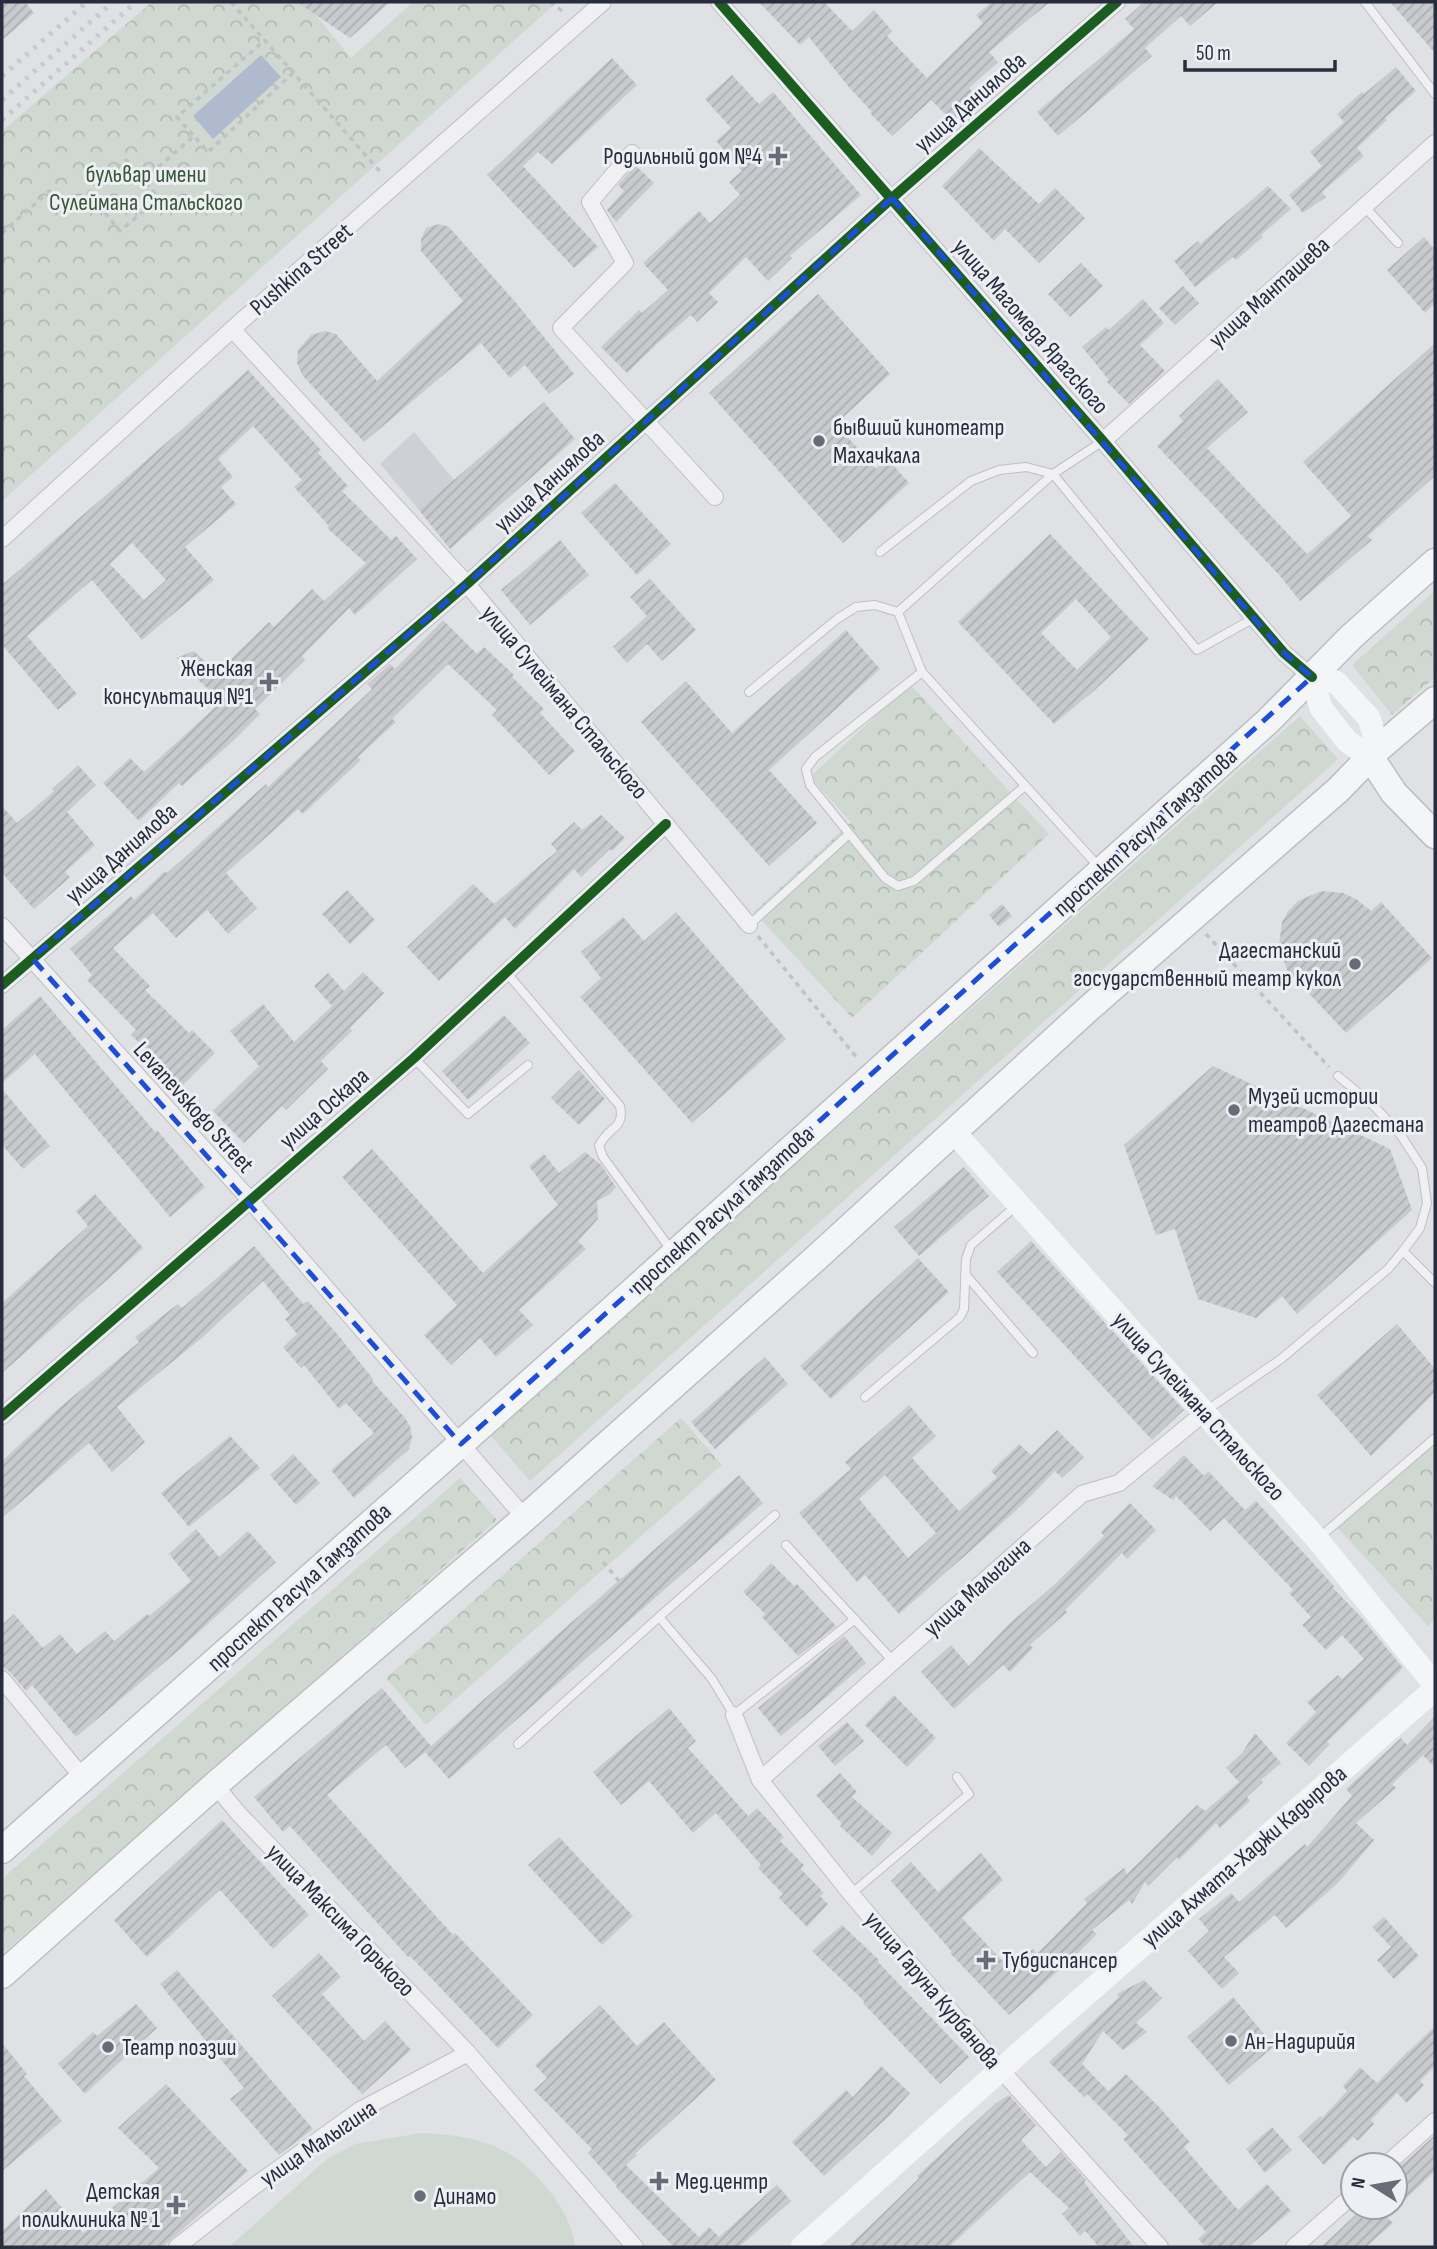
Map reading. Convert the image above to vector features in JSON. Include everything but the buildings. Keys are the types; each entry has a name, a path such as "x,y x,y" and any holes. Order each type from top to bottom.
{"main road":[{"name":"проспект Расула Гамзатова","path":"2,1850 461,1444 1268,722 1352,636 1435,562"},
{"name":"улица Магомеда Ярагского","path":"1435,812 1374,754 1347,741 1321,708 1312,677 1336,682 1369,718 1374,754 1394,793 1435,835"},
{"path":"2,1975 215,1785 525,1518 1088,1009 1338,790 1435,700"},
{"name":"улица Сулеймана Стальского","path":"956,1131 1018,1204 1206,1410 1317,1539 1435,1687"},
{"name":"улица Сулеймана Стальского","path":"956,1131 1320,1537 1435,1678"},
{"name":"улица Ахмата-Хаджи Кадырова","path":"803,2247 1435,1687"}],"street":[{"name":"Pushkina Street","path":"2,538 603,2"},
{"name":"улица Магомеда Ярагского","path":"719,2 1103,441 1284,653 1312,677"},
{"name":"улица Даниялова","path":"2,985 467,584 646,422 810,263 892,198 1117,2"},
{"name":"улица Манташева","path":"1103,441 1435,144"},
{"path":"632,153 590,202 625,263 561,328 715,497"},
{"name":"улица Сулеймана Стальского","path":"233,330 467,584 749,925"},
{"name":"улица Оскара","path":"2,1416 414,1058 666,824"},
{"name":"Levanevskogo Street","path":"2,926 250,1200 525,1518"},
{"name":"улица Малыгина","path":"760,1780 1082,1494 1119,1483 1206,1410"},
{"path":"2,1679 83,1778"},
{"name":"улица Гаруна Курбанова","path":"734,1715 760,1780 851,1894 1001,2070 1160,2247"},
{"name":"улица Максима Горького","path":"215,1785 239,1814 468,2053 635,2247"},
{"name":"улица Малыгина","path":"177,2247 253,2187 360,2110 468,2053"},
{"path":"1402,2151 1435,2121"},
{"path":"1294,2247 1339,2207"}],"lane":[{"path":"1365,2 1435,94"},
{"path":"1364,206 1398,243"},
{"path":"898,612 1053,474 1103,441"},
{"path":"880,552 971,481 999,470 1027,467 1053,474 1198,650 1254,618"},
{"path":"749,692 837,619 856,607 876,605 898,612"},
{"path":"898,612 922,671 1101,871"},
{"path":"922,671 815,757 806,769 810,785 885,878 898,886 914,881 1026,786"},
{"path":"749,925 849,834"},
{"path":"506,972 620,1106 622,1117 619,1124 604,1136 599,1146 603,1157 674,1254"},
{"path":"414,1058 468,1114 528,1065"},
{"path":"1206,1410 1281,1359 1388,1269 1420,1228 1427,1203 1422,1168 1400,1134 1375,1107 1338,1076"},
{"path":"865,1397 960,1317 964,1309 966,1259 971,1245 1018,1204"},
{"path":"1404,1251 1435,1283"},
{"path":"965,1274 1033,1353"},
{"path":"1317,1539 1435,1438"},
{"path":"518,1744 775,1515"},
{"path":"786,1545 893,1661"},
{"path":"659,1617 712,1679 734,1715 855,1619"},
{"path":"851,1894 969,1794 957,1777"}],"path":[{"path":"231,2 394,187"},
{"path":"265,40 177,117 208,152 293,72"},
{"path":"143,180 194,136"},
{"path":"126,160 143,180 159,198 121,231 88,193 126,160"},
{"path":"2,233 51,189"},
{"path":"1192,919 1338,1076"},
{"path":"749,925 872,1076"},
{"path":"603,1562 619,1581"}],"highlighted area":[{"path":"892,198 1284,653 1312,677 461,1444 32,958 467,584"}],"shaded area":[{"path":"414,432 455,481 419,510 380,464"}],"green space":[{"name":"бульвар имени Сулеймана Стальского","path":"152,2 305,2 351,58 413,2 557,2 2,501 2,131"},
{"path":"1435,591 1435,677 1392,715 1352,665"},
{"path":"910,684 1049,834 852,1018 754,912 851,822 810,777"},
{"path":"1300,716 1338,759 530,1481 491,1436"},
{"path":"681,1418 722,1465 426,1725 386,1678"},
{"path":"1435,1438 1435,1619 1428,1626 1337,1527"},
{"path":"460,1478 497,1520 2,1954 2,1879"},
{"name":"Динамо","path":"422,2133 480,2141 497,2147 526,2166 561,2208 573,2234 575,2247 229,2247 327,2159 355,2144"}],"water":[{"path":"261,55 281,77 213,139 193,116"}],"railway":[{"path":"2,76 87,2"},
{"path":"2,100 113,2"},
{"path":"2,120 136,2"}],"cycle path":[{"path":"719,2 1103,441 1284,653 1312,677"},
{"path":"2,985 467,584 892,198 1117,2"},
{"path":"2,1416 414,1058 666,824"}],"place":[{"name":"Родильный дом №4","path":"778,156"},
{"name":"бывший кинотеатр Махачкала","path":"819,441"},
{"name":"Женская консультация №1","path":"269,682"},
{"name":"Дагестанский государственный театр кукол","path":"1355,964"},
{"name":"Музей истории театров Дагестана","path":"1234,1110"},
{"name":"Тубдиспансер","path":"986,1960"},
{"name":"Ан-Надирийя","path":"1231,2041"},
{"name":"Театр поэзии","path":"108,2047"},
{"name":"Мед.центр","path":"659,2181"},
{"name":"Динамо","path":"420,2196"},
{"name":"Детская поликлиника № 1","path":"176,2205"}]}
